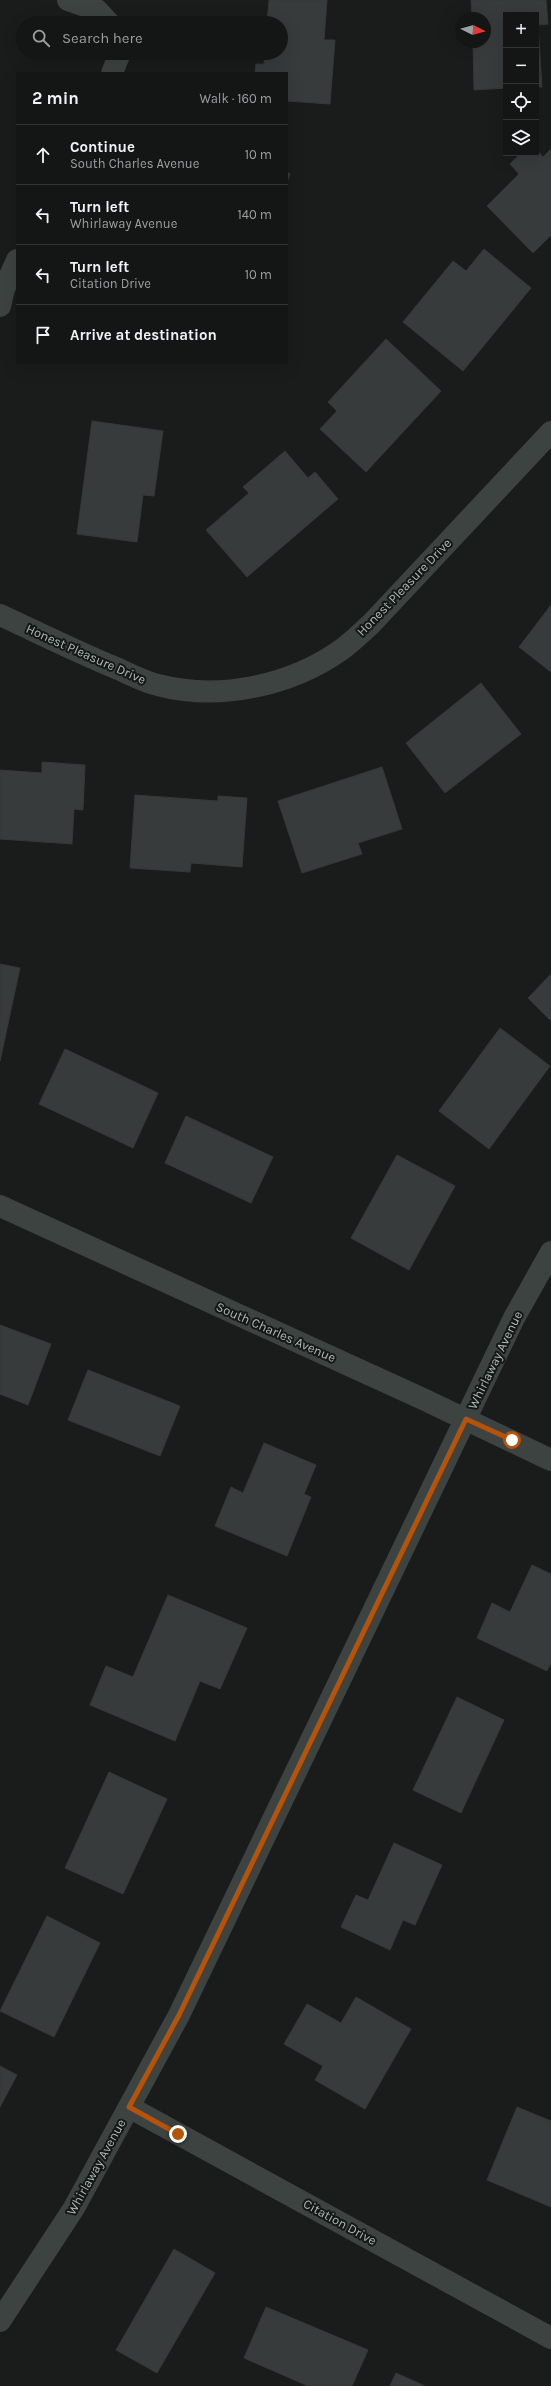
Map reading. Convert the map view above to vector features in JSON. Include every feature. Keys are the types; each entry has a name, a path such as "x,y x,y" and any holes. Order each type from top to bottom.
{"street":[{"path":"68,0 97,10 103,16"},
{"path":"112,72 117,60"},
{"path":"0,306 4,289 16,262"},
{"name":"Honest Pleasure Drive","path":"0,615 157,685 189,691 214,692 262,685 289,677 310,668 341,650 371,624 551,432"},
{"name":"South Charles Avenue","path":"0,1206 466,1419 551,1460"},
{"name":"Whirlaway Avenue","path":"0,2321 74,2208 179,2015 514,1318 551,1252"},
{"name":"Citation Drive","path":"129,2107 551,2338"}],"building":[{"path":"269,0 327,0 324,40 335,40 330,104 288,101 288,72 255,72 256,64 264,64 264,60 288,60 288,16 268,16"},
{"path":"471,0 546,0 548,24 539,25 539,12 503,12 503,88 474,90 473,48 491,48 491,12 472,12"},
{"path":"539,40 542,87 539,87"},
{"path":"551,149 551,235 533,253 487,206 519,174 510,164 518,156 539,156 539,152 543,157"},
{"path":"484,249 531,288 463,371 403,322 453,261 466,271"},
{"path":"386,339 441,391 366,472 320,429 337,411 328,402"},
{"path":"92,421 163,431 154,496 143,495 137,542 77,534"},
{"path":"285,451 308,478 315,472 338,499 247,577 206,530 249,493 243,487"},
{"path":"551,605 551,672 519,647"},
{"path":"481,683 521,734 445,793 406,743"},
{"path":"42,762 85,765 83,810 74,809 72,844 0,839 0,770 42,773"},
{"path":"382,767 402,829 358,843 362,854 302,873 278,801"},
{"path":"135,795 218,801 218,796 247,798 242,867 191,863 190,872 130,868"},
{"path":"0,964 20,968 0,1061"},
{"path":"551,974 551,1021 528,998"},
{"path":"500,1028 550,1066 489,1149 439,1111"},
{"path":"65,1049 158,1093 133,1148 39,1104"},
{"path":"186,1116 273,1157 251,1203 165,1163"},
{"path":"397,1155 455,1186 409,1270 351,1238"},
{"path":"0,1325 51,1344 28,1405 0,1394"},
{"path":"88,1370 180,1406 160,1456 68,1420"},
{"path":"264,1443 316,1465 304,1494 311,1497 287,1556 215,1526 231,1487 243,1493"},
{"path":"532,1565 551,1574 551,1663 547,1671 477,1638 492,1603 510,1612"},
{"path":"168,1595 247,1628 220,1689 200,1681 175,1741 90,1705 106,1666 133,1677"},
{"path":"457,1697 504,1720 461,1813 413,1790"},
{"path":"109,1772 167,1799 123,1894 65,1868"},
{"path":"394,1843 442,1865 415,1925 403,1920 390,1950 341,1927 356,1895 368,1900"},
{"path":"47,1916 100,1943 54,2037 0,2011"},
{"path":"356,1997 411,2029 365,2109 315,2080 323,2066 284,2044 307,2004 341,2023"},
{"path":"0,2066 17,2075 0,2107"},
{"path":"517,2107 551,2121 551,2207 487,2180"},
{"path":"174,2249 215,2273 157,2373 116,2350"},
{"path":"266,2307 368,2350 352,2386 308,2386 244,2358"},
{"path":"396,2373 425,2386 390,2386"}],"route":[{"path":"178,2134 129,2107 179,2015 466,1419 512,1440"}]}
